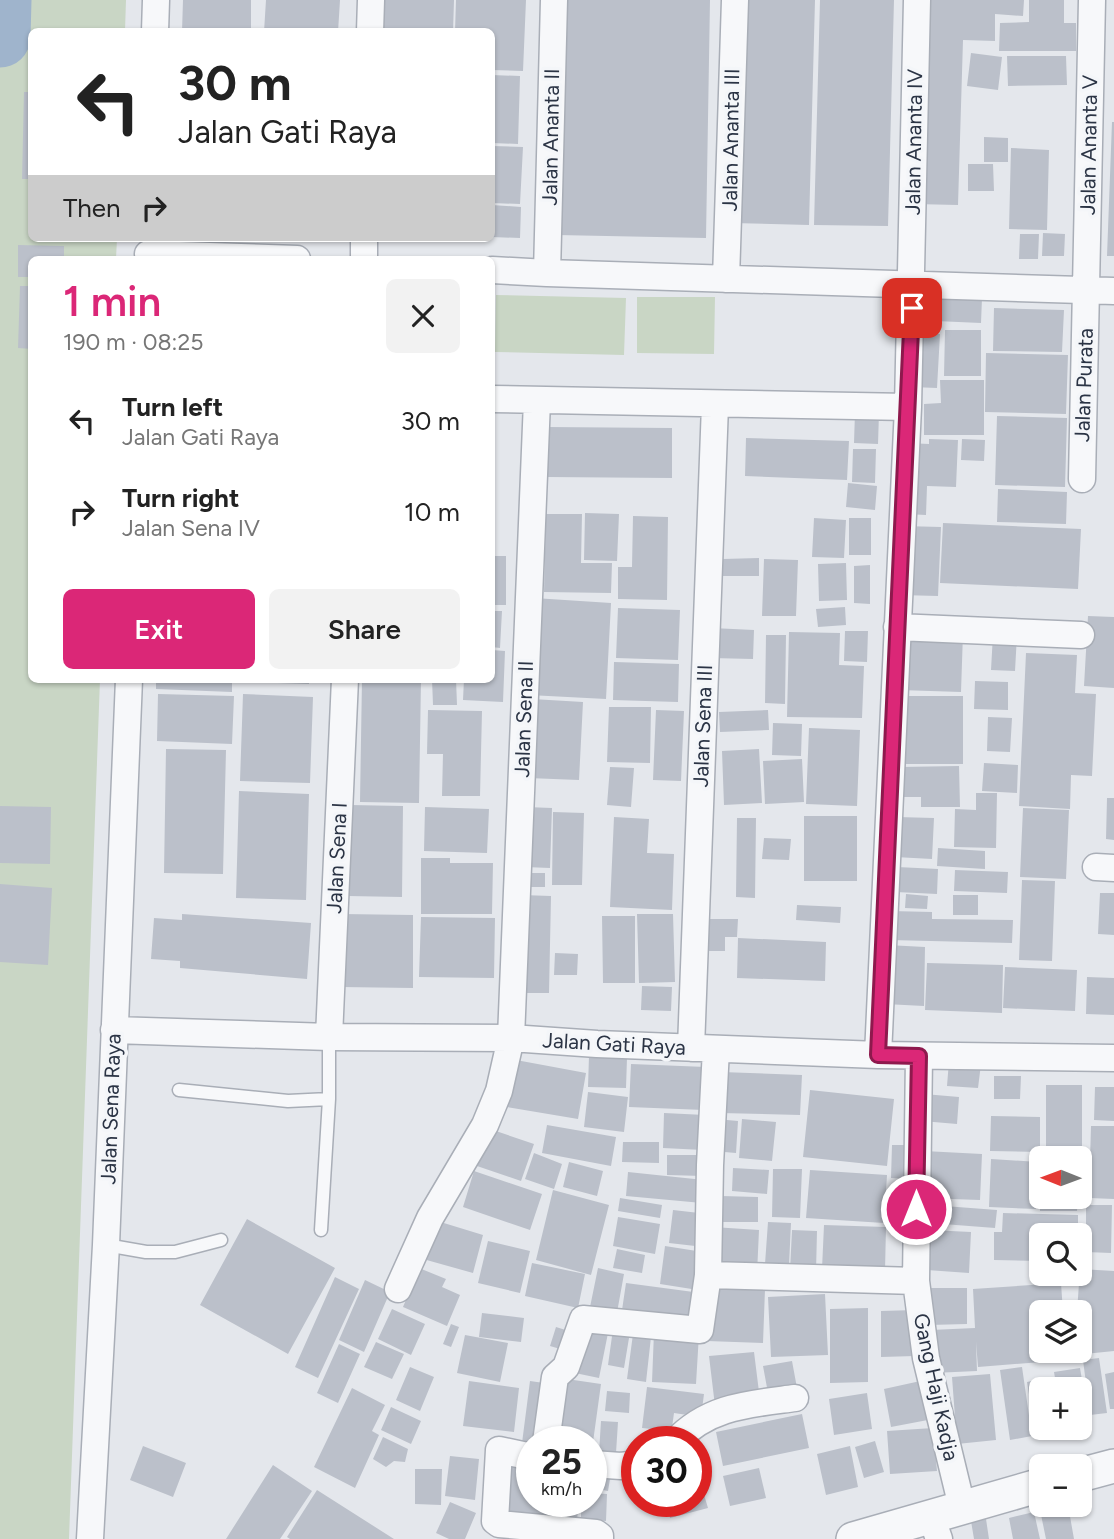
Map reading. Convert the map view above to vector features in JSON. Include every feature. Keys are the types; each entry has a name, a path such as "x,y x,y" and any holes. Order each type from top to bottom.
{"street":[{"path":"155,28 156,0"},
{"path":"370,28 371,0"},
{"name":"Jalan Ananta II","path":"547,273 554,0"},
{"name":"Jalan Ananta III","path":"726,279 734,0"},
{"name":"Jalan Ananta IV","path":"878,1055 908,407 917,0"},
{"name":"Jalan Ananta V","path":"1087,290 1092,0"},
{"path":"148,250 247,256"},
{"path":"495,270 1114,291"},
{"name":"Jalan Purata","path":"1082,480 1087,290"},
{"path":"495,399 908,407"},
{"name":"Jalan Sena II","path":"398,1289 430,1218 485,1125 499,1091 512,1038 537,401"},
{"name":"Jalan Sena III","path":"548,1426 555,1377 566,1367 583,1319 700,1330 708,1275 710,1165 704,1048 715,405"},
{"path":"897,627 1081,635"},
{"name":"Jalan Sena Raya","path":"90,1539 106,1245 129,683"},
{"name":"Jalan Sena I","path":"329,1037 345,683"},
{"name":"Jalan Gati Raya","path":"114,1030 329,1037 512,1038 878,1055 1114,1058"},
{"name":"Gang Haji Kadja","path":"919,1056 916,1281 944,1520"},
{"path":"708,1275 916,1281"},
{"path":"691,1426 728,1408 795,1398"},
{"path":"516,1454 499,1450 495,1521 499,1524 596,1533 600,1539"},
{"path":"1092,1472 1114,1466"},
{"path":"853,1539 944,1520 1029,1489"}],"lane":[{"path":"321,1230 329,1099 329,1037"},
{"path":"179,1090 288,1101 329,1099"},
{"path":"106,1245 146,1252 175,1252 221,1240"}],"green space":[{"path":"0,0 126,0 125,28 28,28 28,242 117,242 116,256 28,256 28,683 100,683 69,1539 0,1539"},
{"path":"496,295 626,298 624,355 495,352"},
{"path":"637,297 715,297 714,354 637,353"}],"building":[{"path":"183,0 251,0 251,28 182,28"},
{"path":"266,0 340,0 338,28 264,28"},
{"path":"379,0 454,0 453,28 378,28"},
{"path":"456,0 526,0 523,71 495,70 495,28 455,28"},
{"path":"561,0 710,0 706,238 557,235"},
{"path":"738,0 815,0 809,225 732,223"},
{"path":"820,0 894,0 888,226 814,225"},
{"path":"919,0 1024,0 1023,16 995,14 995,41 963,40 958,205 914,204"},
{"path":"1029,0 1064,0 1064,23 1076,23 1076,51 999,51 1000,23 1029,22"},
{"path":"971,53 1002,57 998,90 967,86"},
{"path":"1007,56 1066,56 1067,85 1008,86"},
{"path":"495,75 520,76 518,144 495,143"},
{"path":"24,92 28,92 28,179 22,179"},
{"path":"1112,122 1114,256 1107,256"},
{"path":"984,137 1008,138 1008,162 984,162"},
{"path":"495,146 523,147 520,204 495,203"},
{"path":"1011,148 1049,150 1047,230 1009,229"},
{"path":"968,164 993,164 994,191 968,191"},
{"path":"495,205 521,207 520,238 495,237"},
{"path":"1043,233 1065,234 1064,256 1042,256"},
{"path":"1020,234 1039,234 1038,259 1019,259"},
{"path":"18,245 64,246 64,256 28,256 28,277 18,277"},
{"path":"20,286 28,286 28,349 18,348"},
{"path":"914,295 982,298 981,323 913,320"},
{"path":"994,308 1064,310 1062,352 993,351"},
{"path":"945,330 981,330 981,376 944,376"},
{"path":"915,333 940,334 937,388 912,387"},
{"path":"986,353 1068,355 1066,414 985,412"},
{"path":"940,380 984,380 984,435 924,435 924,404 941,403"},
{"path":"855,412 879,413 878,444 854,443"},
{"path":"997,416 1067,418 1065,487 995,485"},
{"path":"547,427 672,428 672,478 547,477"},
{"path":"746,438 849,441 847,480 745,476"},
{"path":"929,439 958,440 956,487 927,486 926,515 906,514 908,443 929,444"},
{"path":"962,439 985,440 984,461 961,460"},
{"path":"853,449 876,449 875,483 852,482"},
{"path":"848,483 877,486 875,510 846,507"},
{"path":"998,489 1067,492 1066,524 997,522"},
{"path":"585,513 619,514 617,561 584,560"},
{"path":"546,514 582,514 581,563 612,563 611,593 544,592"},
{"path":"633,516 668,517 667,600 618,599 618,567 632,567"},
{"path":"814,518 846,520 844,558 812,557"},
{"path":"849,518 871,518 871,555 849,555"},
{"path":"943,523 1081,529 1078,589 940,583"},
{"path":"903,526 941,527 938,596 900,595"},
{"path":"495,556 506,556 506,605 495,605"},
{"path":"759,558 759,576 723,576 723,559"},
{"path":"764,559 798,560 796,616 762,616"},
{"path":"846,563 847,600 819,601 818,564"},
{"path":"870,565 870,604 854,603 854,566"},
{"path":"534,598 611,603 606,699 529,695"},
{"path":"845,607 846,625 818,627 816,609"},
{"path":"618,608 680,610 678,660 616,658"},
{"path":"495,611 502,611 500,648 495,647"},
{"path":"1088,616 1114,617 1114,688 1084,686"},
{"path":"712,628 754,630 753,659 711,658"},
{"path":"845,631 868,631 867,662 844,661"},
{"path":"789,632 840,633 839,665 864,666 862,718 787,717"},
{"path":"902,632 963,633 961,692 900,690"},
{"path":"993,634 1017,635 1015,671 991,670"},
{"path":"766,635 786,635 785,704 765,703"},
{"path":"495,650 505,651 503,702 463,700 464,683 495,683"},
{"path":"1026,653 1077,655 1075,693 1096,694 1092,776 1071,775 1070,809 1019,806"},
{"path":"614,662 679,664 678,702 613,700"},
{"path":"975,681 1008,682 1008,710 974,709"},
{"path":"156,683 232,683 232,692 156,689"},
{"path":"362,683 421,683 419,803 360,802"},
{"path":"432,683 456,683 457,705 433,705"},
{"path":"158,694 234,696 232,744 157,741"},
{"path":"243,694 313,697 310,783 240,781"},
{"path":"900,696 963,696 963,764 900,764"},
{"path":"532,699 583,702 579,780 528,778"},
{"path":"609,707 651,707 650,763 607,762"},
{"path":"428,710 482,711 480,796 442,796 443,754 427,754"},
{"path":"656,710 684,711 681,781 653,780"},
{"path":"768,710 769,730 720,732 719,712"},
{"path":"988,717 1012,718 1010,752 987,751"},
{"path":"773,723 802,724 801,756 772,755"},
{"path":"809,728 860,730 857,806 806,804"},
{"path":"166,749 226,750 223,874 164,873"},
{"path":"759,749 762,803 724,805 722,751"},
{"path":"802,759 804,802 765,804 763,761"},
{"path":"984,763 1018,765 1017,793 982,791"},
{"path":"959,766 960,807 921,807 921,797 900,797 900,767"},
{"path":"610,767 634,768 631,807 607,805"},
{"path":"239,791 309,794 306,900 236,898"},
{"path":"976,793 997,793 996,848 954,847 955,809 976,810"},
{"path":"1107,798 1114,798 1114,840 1106,839"},
{"path":"350,805 403,806 402,897 348,896"},
{"path":"0,806 51,807 50,864 0,863"},
{"path":"425,807 489,809 487,853 424,851"},
{"path":"526,807 552,808 550,868 525,867"},
{"path":"1023,808 1069,810 1066,879 1020,877"},
{"path":"553,812 584,813 582,885 552,885"},
{"path":"804,816 857,816 857,881 804,881"},
{"path":"614,817 649,819 647,853 674,854 672,910 610,907"},
{"path":"897,817 934,818 932,859 895,857"},
{"path":"737,818 756,818 755,898 736,897"},
{"path":"764,838 791,839 789,860 762,859"},
{"path":"938,848 985,851 985,869 937,866"},
{"path":"421,858 450,858 450,863 493,863 492,914 421,914"},
{"path":"897,867 938,869 937,894 896,892"},
{"path":"955,870 1008,872 1007,893 954,891"},
{"path":"523,873 545,873 545,887 523,887"},
{"path":"1022,880 1055,881 1052,961 1019,960"},
{"path":"0,884 52,888 48,965 0,962"},
{"path":"1100,893 1114,893 1114,935 1098,934"},
{"path":"906,894 928,896 927,909 905,908"},
{"path":"522,895 551,896 549,993 521,993"},
{"path":"953,895 978,895 978,915 953,915"},
{"path":"797,905 841,907 840,923 796,920"},
{"path":"890,911 932,912 932,919 1013,920 1012,943 890,940"},
{"path":"182,914 311,923 307,979 180,968 180,961 151,959 154,918 182,920"},
{"path":"342,914 413,915 413,988 341,987"},
{"path":"637,914 673,914 675,982 639,983"},
{"path":"602,916 635,916 635,983 603,983"},
{"path":"421,917 495,918 494,978 419,977"},
{"path":"707,919 738,919 737,937 725,937 725,951 707,951"},
{"path":"738,938 826,942 825,981 737,978"},
{"path":"887,945 925,947 924,1006 885,1004"},
{"path":"555,953 578,954 577,975 554,975"},
{"path":"927,963 1003,965 1002,1013 925,1010"},
{"path":"1005,967 1077,970 1075,1011 1003,1008"},
{"path":"1087,977 1114,978 1114,1015 1086,1014"},
{"path":"642,986 672,987 671,1011 641,1010"},
{"path":"589,1056 627,1058 626,1088 588,1087"},
{"path":"516,1060 586,1073 578,1119 507,1107"},
{"path":"949,1061 981,1064 978,1088 947,1086"},
{"path":"631,1064 706,1067 704,1110 629,1107"},
{"path":"721,1072 802,1075 800,1115 720,1113"},
{"path":"994,1076 1021,1076 1020,1099 994,1099"},
{"path":"1046,1085 1082,1085 1082,1146 1046,1146"},
{"path":"1095,1087 1114,1087 1114,1121 1094,1120"},
{"path":"810,1090 894,1099 887,1166 803,1157"},
{"path":"588,1092 628,1097 624,1132 584,1127"},
{"path":"924,1094 959,1097 957,1124 922,1121"},
{"path":"664,1113 705,1115 703,1150 663,1148"},
{"path":"991,1116 1040,1117 1040,1146 1029,1146 1029,1152 990,1151"},
{"path":"716,1119 738,1121 736,1153 713,1151"},
{"path":"742,1119 776,1122 772,1161 739,1158"},
{"path":"547,1125 616,1137 611,1166 542,1153"},
{"path":"1091,1126 1114,1126 1114,1199 1092,1198"},
{"path":"490,1129 534,1144 521,1181 477,1166"},
{"path":"623,1142 659,1142 659,1163 622,1162"},
{"path":"892,1145 911,1145 910,1179 891,1178"},
{"path":"924,1151 982,1154 980,1200 922,1198"},
{"path":"534,1153 562,1164 554,1189 525,1179"},
{"path":"667,1155 703,1155 703,1176 667,1175"},
{"path":"991,1159 1029,1161 1029,1209 989,1207"},
{"path":"569,1162 603,1171 597,1196 563,1187"},
{"path":"733,1168 769,1170 767,1194 732,1191"},
{"path":"773,1169 802,1169 800,1218 772,1217"},
{"path":"810,1170 887,1175 884,1223 806,1218"},
{"path":"474,1171 542,1194 530,1230 463,1207"},
{"path":"628,1172 704,1180 702,1203 626,1196"},
{"path":"553,1190 609,1205 591,1275 536,1260"},
{"path":"721,1196 758,1197 758,1222 721,1222"},
{"path":"620,1198 662,1205 660,1218 618,1211"},
{"path":"931,1205 997,1210 995,1228 930,1223"},
{"path":"1092,1205 1112,1205 1111,1253 1092,1252 1092,1223 1086,1223 1086,1209 1092,1209"},
{"path":"1040,1209 1077,1209 1077,1211"},
{"path":"673,1210 708,1214 704,1247 669,1243"},
{"path":"1003,1213 1078,1215 1078,1223 1029,1223 1029,1261 994,1260 994,1232 1002,1232"},
{"path":"618,1217 660,1224 655,1254 613,1246"},
{"path":"247,1219 335,1268 288,1354 200,1305"},
{"path":"434,1220 483,1235 473,1273 423,1259"},
{"path":"768,1222 791,1223 789,1265 765,1264"},
{"path":"824,1225 886,1227 885,1271 822,1269"},
{"path":"713,1227 759,1230 757,1274 711,1271"},
{"path":"792,1230 817,1231 816,1272 790,1271"},
{"path":"930,1230 971,1232 969,1273 927,1270"},
{"path":"488,1241 530,1251 520,1293 478,1283"},
{"path":"665,1246 703,1252 698,1290 660,1284"},
{"path":"617,1249 645,1255 642,1273 613,1268"},
{"path":"532,1263 585,1274 578,1308 525,1296"},
{"path":"419,1268 446,1279 442,1287 460,1295 447,1326 403,1307"},
{"path":"598,1268 624,1274 616,1318 589,1312"},
{"path":"1092,1270 1114,1271 1114,1351 1092,1353 1092,1300 1078,1300 1079,1286 1092,1286"},
{"path":"335,1277 359,1289 318,1378 295,1367"},
{"path":"365,1280 390,1292 364,1352 339,1340"},
{"path":"626,1283 701,1293 696,1327 621,1317"},
{"path":"710,1286 765,1289 763,1343 707,1341"},
{"path":"1061,1286 1062,1300 1029,1300 1029,1363 978,1367 976,1342 977,1371 933,1373 931,1330 975,1328 973,1289"},
{"path":"928,1288 967,1288 967,1324 929,1325"},
{"path":"825,1294 828,1355 771,1357 768,1297"},
{"path":"868,1308 868,1382 830,1383 830,1309"},
{"path":"392,1309 425,1324 411,1355 378,1339"},
{"path":"915,1310 915,1356 881,1357 881,1311"},
{"path":"482,1313 524,1318 521,1342 479,1337"},
{"path":"585,1323 609,1328 599,1378 575,1373"},
{"path":"451,1324 459,1327 451,1347 443,1344"},
{"path":"556,1327 572,1332 567,1351 550,1346"},
{"path":"613,1329 630,1332 624,1368 608,1365"},
{"path":"654,1332 699,1334 696,1384 652,1382"},
{"path":"633,1334 651,1337 646,1382 627,1379"},
{"path":"465,1335 508,1343 500,1382 457,1373"},
{"path":"376,1342 404,1354 392,1379 364,1367"},
{"path":"339,1344 360,1354 338,1403 317,1393"},
{"path":"754,1352 760,1400 715,1406 709,1356"},
{"path":"1099,1358 1107,1413 1092,1415 1092,1377 1085,1377 1083,1363 1092,1363 1092,1359"},
{"path":"792,1361 797,1388 768,1393 763,1366"},
{"path":"410,1367 434,1377 420,1411 396,1400"},
{"path":"1022,1367 1029,1415 1029,1437 1010,1440 1000,1370"},
{"path":"1080,1368 1082,1377 1055,1377 1054,1372"},
{"path":"1114,1372 1114,1409 1110,1409 1105,1374"},
{"path":"990,1374 996,1440 957,1444 952,1377"},
{"path":"560,1378 601,1384 595,1426 554,1426"},
{"path":"925,1380 933,1419 891,1427 884,1389"},
{"path":"469,1381 519,1388 514,1432 463,1426"},
{"path":"530,1381 551,1384 547,1426 524,1426"},
{"path":"647,1387 704,1394 701,1417 674,1413 672,1426 642,1426"},
{"path":"352,1388 385,1405 372,1431 379,1435 355,1488 314,1467"},
{"path":"607,1391 630,1393 629,1413 605,1411"},
{"path":"867,1393 872,1429 834,1435 829,1399"},
{"path":"391,1407 421,1421 411,1444 381,1430"},
{"path":"802,1414 809,1448 723,1466 716,1432"},
{"path":"601,1421 618,1422 616,1453 607,1453 607,1426 601,1426"},
{"path":"933,1428 937,1471 890,1474 887,1431"},
{"path":"383,1437 408,1449 405,1462 394,1461 386,1467 373,1459"},
{"path":"875,1441 884,1472 864,1478 855,1447"},
{"path":"143,1446 186,1463 173,1497 130,1480"},
{"path":"850,1446 858,1487 826,1495 817,1454"},
{"path":"450,1456 479,1459 475,1500 445,1496"},
{"path":"507,1461 516,1462 516,1517 577,1517 576,1528 502,1522"},
{"path":"273,1465 312,1491 280,1539 226,1539"},
{"path":"759,1468 766,1498 730,1506 723,1476"},
{"path":"415,1469 442,1469 441,1505 415,1504"},
{"path":"607,1472 611,1473 607,1491"},
{"path":"317,1490 394,1539 290,1539 287,1537"},
{"path":"450,1502 476,1513 465,1539 449,1539 436,1533"},
{"path":"1029,1513 1029,1517 1035,1517 1040,1539 1013,1539 1009,1518"},
{"path":"581,1517 606,1517 606,1521 581,1520"},
{"path":"1041,1517 1070,1517 1074,1539 1046,1539"},
{"path":"986,1519 989,1539 974,1539 971,1521"}],"waterway":[{"path":"0,37 1,0"}],"route":[{"path":"912,308 878,1055 919,1056 916,1209"}]}
